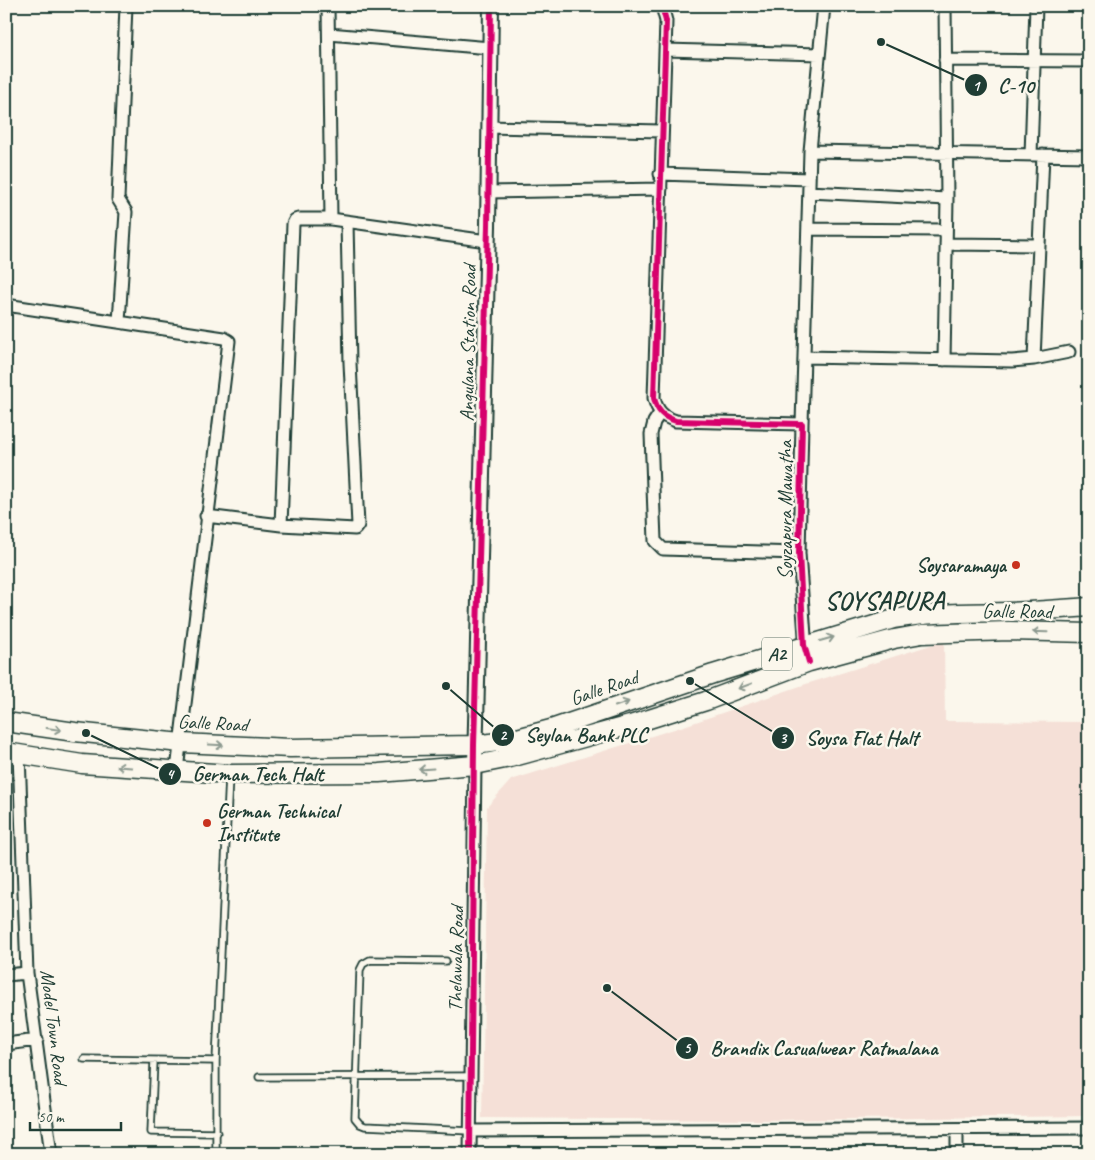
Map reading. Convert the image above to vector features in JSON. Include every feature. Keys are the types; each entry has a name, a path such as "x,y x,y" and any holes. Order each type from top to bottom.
{"highway":[{"name":"Galle Road","path":"12,753 82,764 229,774 379,773 475,765 510,758 630,725 706,701 807,653 894,619 924,614 1009,612 1089,607"},
{"name":"Galle Road","path":"6,722 75,732 181,743 290,748 474,746 506,742 551,729 713,674 807,653 922,634 1009,631 1089,633"}],"street":[{"path":"119,322 126,212 118,200 126,6"},
{"path":"328,6 331,220"},
{"name":"Angulana Station Road","path":"474,746 491,6"},
{"path":"662,6 666,20 654,398 660,413 654,422 651,434 656,541 663,549 799,553"},
{"path":"802,424 810,151 824,6"},
{"path":"944,360 947,153 945,6"},
{"path":"1031,155 1036,6"},
{"path":"329,34 490,48"},
{"path":"665,50 819,54"},
{"path":"945,60 1089,62"},
{"path":"489,127 661,131"},
{"path":"810,151 1089,156"},
{"path":"1034,359 1043,155"},
{"path":"660,174 809,179"},
{"path":"488,192 661,189"},
{"path":"809,192 946,199"},
{"path":"281,525 293,224 298,219 331,220 487,241"},
{"path":"206,516 281,525 355,529 358,525 350,363 347,222"},
{"path":"808,229 946,230"},
{"path":"946,244 1039,245"},
{"path":"6,305 224,338 229,341 206,516 177,770"},
{"path":"804,357 1012,361 1069,352"},
{"name":"Soyzapura Mawatha","path":"660,413 666,418 676,421 802,424 799,553 807,653"},
{"path":"474,746 475,765"},
{"name":"Model Town Road","path":"12,753 27,973 51,1154"},
{"name":"Thelawala Road","path":"470,1154 475,765"},
{"path":"6,976 27,973"},
{"path":"6,1044 37,1040"},
{"path":"470,1131 1089,1128"},
{"path":"957,1154 958,1129"}],"lane":[{"path":"216,1154 216,1060 229,774"},
{"path":"446,961 370,960 363,964 360,970 355,1118 360,1124 365,1126 470,1131"},
{"path":"84,1059 216,1060"},
{"path":"154,1060 151,1132 217,1133"},
{"path":"259,1077 471,1076"}],"shaded area":[{"path":"944,641 945,721 1089,722 1089,1116 762,1120 482,1118 487,807 511,780"}],"cycle path":[{"path":"470,1154 474,745 488,226 491,6"},
{"path":"662,6 666,21 654,398 661,413 676,421 802,424 799,553 804,645 809,662"}],"place":[{"name":"C-10","path":"881,42"},
{"name":"Soysaramaya","path":"1016,565"},
{"name":"Soysa Flat Halt","path":"690,681"},
{"name":"Seylan Bank PLC","path":"446,686"},
{"name":"German Tech Halt","path":"86,733"},
{"name":"German Technical Institute","path":"207,823"},
{"name":"Brandix Casualwear Ratmalana","path":"607,988"}],"district":[{"name":"SOYSAPURA","path":"885,601"}]}
